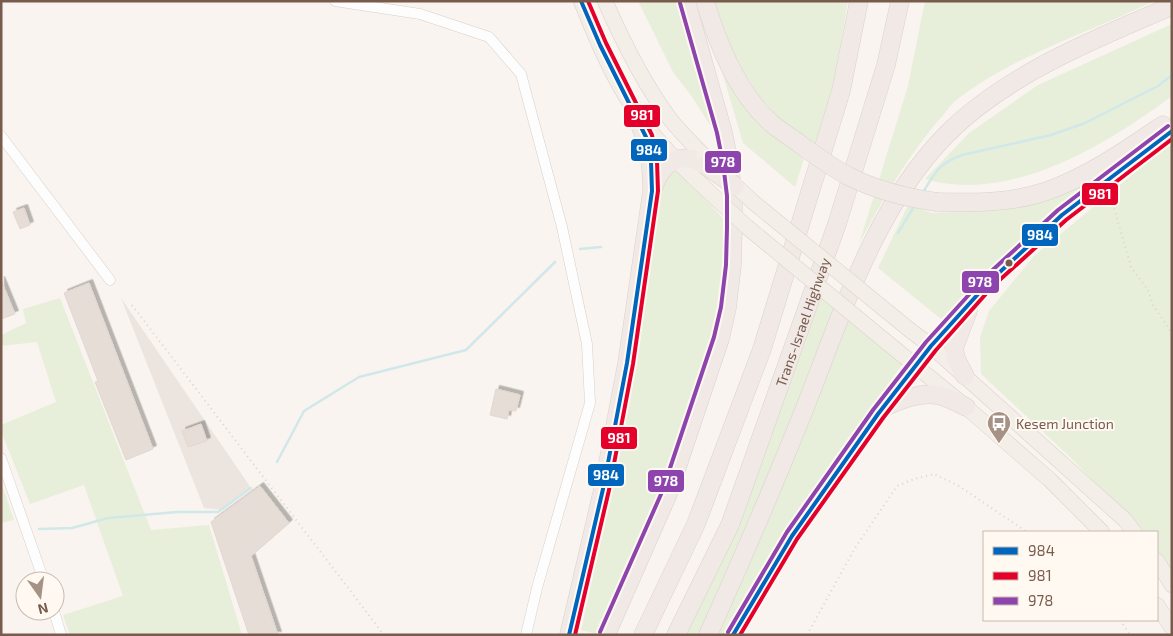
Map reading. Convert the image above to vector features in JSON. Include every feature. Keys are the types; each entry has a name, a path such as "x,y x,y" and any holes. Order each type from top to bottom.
{"highway":[{"path":"606,635 668,494 720,339 728,300 732,265 733,228 733,196 729,162 723,132 686,1"},
{"path":"705,1 712,24 739,84 756,108 793,139 848,176 874,187 913,199 937,202 973,202 1000,200 1044,192 1068,183 1169,127"},
{"name":"Trans-Israel Highway","path":"643,635 696,524 762,349 841,91 859,1"},
{"name":"Trans-Israel Highway","path":"676,635 730,524 830,243 886,65 900,1"},
{"path":"708,635 801,418 824,356 863,266 889,210 914,171 946,135 988,100 1036,69 1166,9"},
{"path":"633,108 648,145 651,162 652,191"},
{"path":"733,635 792,536 883,408 931,346 989,282 1062,215 1169,127"},
{"path":"569,635 603,489 627,363 652,191 655,182 664,169 676,159 688,158 704,160 735,186"},
{"path":"964,376 956,359 954,348 972,301"},
{"path":"883,408 903,399 928,394 941,396 966,407"}],"main road":[{"path":"581,1 599,45 624,94 653,135 676,159 747,227 966,407 1050,480 1101,531"},
{"path":"605,1 622,40 648,85 671,119 704,160"},
{"path":"735,186 931,346 1125,520 1133,531"},
{"path":"1158,563 1172,585"},
{"path":"1158,607 1172,628"}],"street":[{"path":"335,1 420,14 489,37 521,74 562,227 587,344 590,403 537,588 526,635"},
{"path":"1,136 110,280"},
{"path":"1,458 41,571"},
{"path":"57,621 62,635"}],"path":[{"path":"1109,189 1131,267 1148,290 1161,318 1172,333"},
{"path":"132,305 384,635"},
{"path":"807,635 855,548 897,486 934,474 959,486 1026,531"},
{"path":"1121,621 1130,635"}],"shaded area":[{"path":"121,298 251,488 223,510 204,508"}],"green space":[{"path":"638,1 679,1 707,103 711,127 693,98 673,72"},
{"path":"713,1 848,1 832,94 818,145 784,124 759,96 735,59 719,26"},
{"path":"925,1 1154,1 1025,58 1000,71 954,102 904,166 859,244 908,86"},
{"path":"1172,24 1172,96 1118,133 1056,165 1023,177 990,183 957,185 925,179 969,133 1038,85"},
{"path":"718,58 749,113 804,159 795,187 743,143"},
{"path":"1172,142 1172,571 1158,552 1158,531 1142,531 1069,456 981,374 980,337 989,311 1034,256"},
{"path":"1139,150 941,319 878,268 908,205 932,213 971,211"},
{"path":"672,172 681,172 726,222 718,310 680,437 656,506 597,634 581,630 619,458 657,191"},
{"path":"820,293 904,362 786,529 725,635 683,635"},
{"path":"60,298 151,530 209,525 242,635 70,635 65,614 123,596 84,485 30,504 1,431 1,425 56,402 37,342 1,346 1,335 26,323 23,309"},
{"path":"1,482 14,520 1,523"}],"building":[{"path":"24,208 30,225 20,229 13,212"},
{"path":"1,280 15,314 1,319"},
{"path":"89,283 153,449 126,460 95,382 98,381 64,293"},
{"path":"496,389 520,395 516,411 509,410 507,419 490,415"},
{"path":"201,424 207,441 188,447 182,431"},
{"path":"260,486 289,523 251,556 278,635 249,635 211,522"}],"waterway":[{"path":"922,194 938,170 954,158 1051,135 1085,123 1158,86 1172,75"},
{"path":"898,233 915,205"},
{"path":"580,249 601,247"},
{"path":"277,462 304,411 359,377 466,350 555,262"},
{"path":"39,529 72,528 108,518 177,512 218,512 251,488"}],"transit line":[{"name":"984","path":"569,635 603,489 627,363 652,191 651,162 646,137 600,45 581,1"},
{"name":"981","path":"575,635 609,490 633,364 658,191 657,161 652,135 606,43 588,1"},
{"name":"978","path":"600,632 662,492 714,337 721,307 726,265 727,228 727,196 723,163 717,133 680,3"},
{"name":"978","path":"728,632 787,532 873,410 926,342 985,277 1058,210 1168,126"},
{"name":"984","path":"733,635 792,536 878,414 931,346 989,282 1062,215 1172,131"},
{"name":"981","path":"740,635 797,539 883,418 936,350 993,286 1066,220 1172,139"}],"place":[{"name":"Kesem Junction","path":"999,444"}]}
